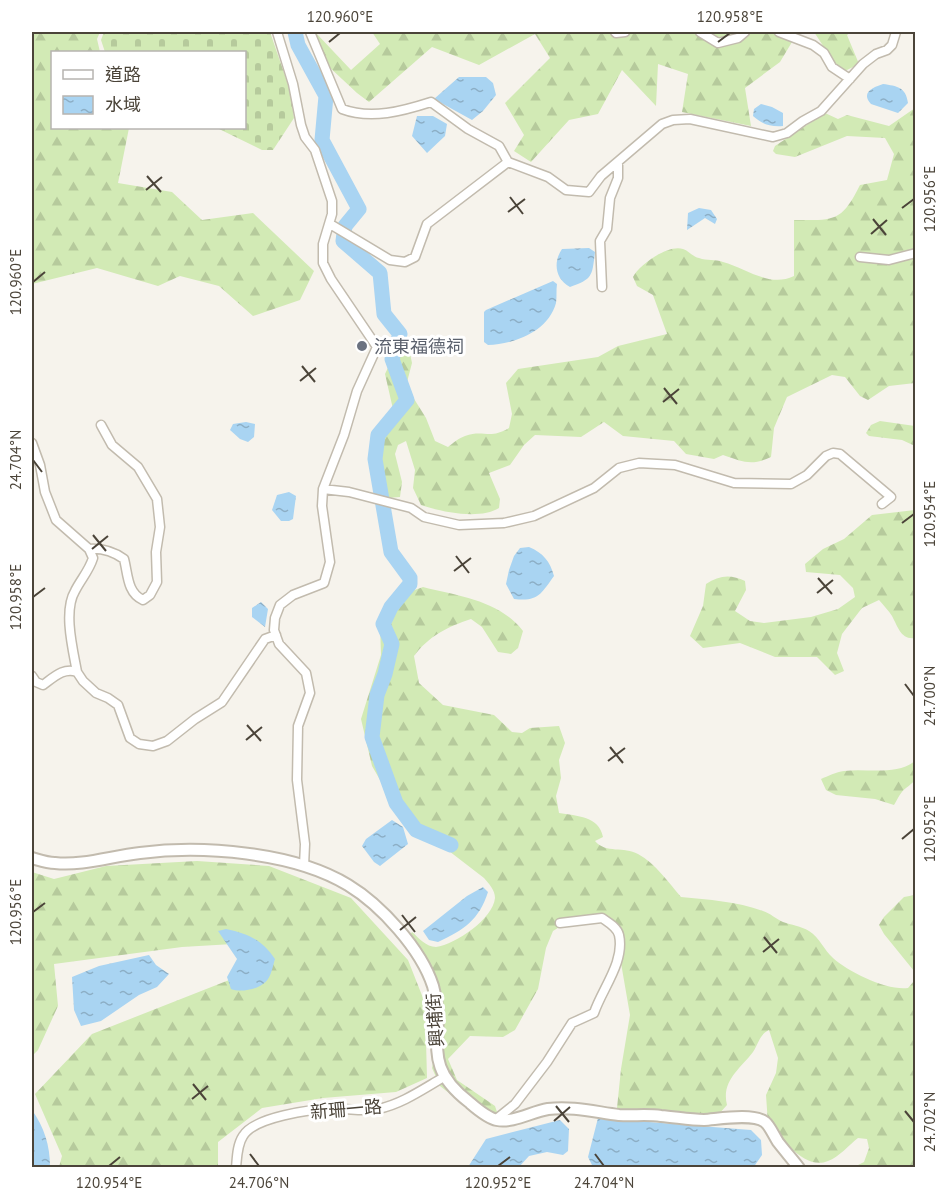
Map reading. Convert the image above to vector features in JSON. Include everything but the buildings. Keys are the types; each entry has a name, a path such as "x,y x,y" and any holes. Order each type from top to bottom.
{"street":[{"path":"277,32 293,84 301,125 315,150 332,201 330,224 323,243 323,263 331,279 377,347 357,391 344,435 323,489 322,506 330,562 328,573 324,583 293,594 280,605 275,618 274,630 279,644 306,674 310,693 298,726 297,780 305,844 304,866"},
{"path":"310,32 342,109 357,114 399,112 431,102 468,129 499,146 508,162 548,177 566,190 589,192 601,176 662,124 673,120 690,119 773,137 787,133 821,111 863,64 876,54 887,50 892,45 896,32"},
{"path":"615,32 626,32"},
{"path":"700,32 718,43 738,38 745,32"},
{"path":"778,32 813,45 824,53 832,67 850,79"},
{"path":"330,224 390,260 405,262 415,257 427,224 508,162"},
{"path":"602,287 600,241 607,229 610,198 618,178 618,163"},
{"path":"860,257 889,261 915,253"},
{"path":"89,549 114,552 124,559 130,589 137,598 143,600 150,595 157,582 156,552 160,527 157,499 138,467 112,445 100,425"},
{"path":"32,443 40,465 45,492 56,520 89,549 93,558 71,603 70,630 77,672 96,693 118,705 130,738 139,744 153,746 167,741 195,718 222,702 265,639 276,635"},
{"path":"323,489 349,492 411,508 424,517 459,525 504,523 534,516 594,488 619,468 639,463 675,465 734,483 790,484 807,475 826,456 833,453 840,454 891,497 882,504"},
{"path":"32,676 36,682 43,685 58,674 70,669 77,672"},
{"name":"興埔街","path":"32,858 71,864 142,852 195,850 251,854 285,860 347,884 372,902 423,964 433,985 437,1006 437,1056 444,1077 451,1087 469,1103 495,1120"},
{"path":"495,1120 515,1104 547,1062 572,1023 594,1013 618,958 618,934 613,926 602,918 560,923"},
{"name":"新珊一路","path":"236,1167 238,1148 243,1136 252,1126 266,1121 333,1108 357,1111 377,1109 395,1104 444,1077"},
{"path":"495,1120 509,1120 548,1109 581,1109 619,1115 660,1115 700,1120 753,1118 765,1122 799,1167"}],"green space":[{"path":"32,32 100,32 97,39 100,51 51,51 51,129 129,129 118,183 172,192 202,220 253,213 314,271 300,300 253,316 219,286 180,276 158,286 97,268 32,284"},
{"path":"104,32 270,32 290,90 294,118 273,150 262,150 219,129 246,129 246,51 105,51 101,40"},
{"path":"372,32 798,32 780,62 745,88 751,126 682,112 688,74 658,64 656,106 622,70 598,114 569,120 531,162 514,151 524,135 505,103 550,58 535,34 479,65 432,47 369,102 327,65 316,33 351,70 380,44"},
{"path":"814,32 851,32 847,35 859,64 841,73"},
{"path":"915,108 915,383 889,386 868,400 860,396 845,377 832,375 787,397 774,428 771,457 753,462 723,455 714,459 686,454 674,441 623,436 604,422 581,437 535,435 524,445 510,465 489,473 500,499 499,508 482,514 449,512 421,505 413,488 415,470 406,441 398,445 395,454 402,482 400,497 387,498 379,482 374,436 395,418 385,374 402,338 407,339 412,363 406,386 426,418 435,441 448,447 458,439 472,434 502,432 509,428 512,414 506,383 518,369 598,357 618,346 667,334 653,295 637,286 633,277 636,272 662,252 677,248 683,249 697,257 720,261 758,276 776,280 794,276 794,220 819,220 835,217 847,206 860,185 887,180 894,154 885,138 847,136 795,157 776,154 773,151 775,146 825,113 838,119 847,115 889,126"},
{"path":"880,421 915,426 915,446 902,440 869,436 866,433 871,425"},
{"path":"915,510 915,638 903,635 891,614 879,600 862,608 842,634 837,653 844,671 835,675 817,657 775,657 740,643 703,648 690,636 703,606 706,584 720,577 730,576 745,581 746,590 735,611 750,621 764,623 811,617 838,609 855,597 853,588 840,575 806,572 805,564 823,549 844,539 872,515"},
{"path":"423,587 490,606 502,612 523,631 518,648 511,654 498,652 482,627 471,619 446,629 426,643 414,656 419,683 443,705 494,715 512,732 522,733 530,728 559,726 565,743 559,760 561,778 556,796 559,813 580,816 592,821 601,830 603,837 595,841 599,845 638,854 661,874 681,897 733,903 766,912 783,922 809,931 833,958 848,969 879,984 908,988 914,981 914,971 879,925 904,897 915,895 915,1167 854,1167 864,1162 869,1148 867,1139 858,1138 836,1157 819,1163 795,1152 768,1124 766,1095 776,1073 778,1058 769,1030 761,1037 753,1052 729,1082 727,1105 718,1115 647,1119 620,1112 617,1108 621,1069 630,1015 617,940 612,926 605,919 577,916 553,931 546,948 538,989 515,1030 503,1037 470,1036 448,1059 457,1080 495,1106 498,1115 496,1119 482,1119 440,1086 432,1068 438,1039 431,987 407,939 412,932 423,942 436,947 463,936 488,914 493,906 495,895 484,878 410,821 391,799 372,766 361,719 381,655 380,625 388,608 401,595"},
{"path":"915,761 915,780 902,791 894,805 875,799 836,795 826,790 821,779 844,771 890,770 907,766"},
{"path":"197,861 269,866 351,898 408,960 425,1003 427,1078 396,1092 323,1098 262,1108 218,1142 218,1167 59,1167 62,1156 35,1094 92,1034 252,971 250,943 182,947 54,964 58,1006 38,1050 32,1056 32,872 54,879 106,866"}],"water":[{"path":"459,77 486,77 493,83 496,95 472,120 434,99"},
{"path":"883,84 903,90 908,103 898,113 871,104 868,100 868,93"},
{"path":"761,104 783,113 783,126 766,124 753,116 754,109"},
{"path":"417,116 433,116 447,124 445,136 427,153 412,136"},
{"path":"699,208 711,210 717,219 715,224 705,218 687,230 688,213"},
{"path":"589,248 595,252 592,272 583,282 570,287 561,280 557,270 559,254 562,249"},
{"path":"553,281 557,284 556,303 546,322 519,339 488,345 484,342 484,312 486,310"},
{"path":"246,422 255,424 254,437 248,442 240,439 230,430 233,424"},
{"path":"289,492 296,496 293,519 281,521 272,510 277,495"},
{"path":"529,547 545,558 554,576 546,588 534,598 514,599 506,584 509,570 520,548"},
{"path":"261,602 268,609 265,627 252,617 252,608"},
{"path":"392,820 403,827 408,844 380,866 362,846 366,839"},
{"path":"483,887 488,892 480,910 469,923 438,942 429,940 423,931 467,896"},
{"path":"226,929 254,939 275,959 269,977 256,988 231,989 227,977 237,959 218,931"},
{"path":"149,955 156,965 169,974 157,987 139,995 101,1021 81,1026 74,1010 72,977 99,966"},
{"path":"32,1110 46,1137 50,1167 32,1167"},
{"path":"598,1118 751,1130 761,1140 762,1155 753,1168 593,1167 588,1157"},
{"path":"560,1120 569,1129 568,1151 563,1155 547,1152 529,1156 519,1167 468,1167 486,1139"}],"waterway":[{"path":"295,32 298,45 326,96 322,140 359,209 345,226 343,241 380,273 384,314 400,334 392,359 407,400 378,435 375,459 391,552 410,578 410,584 391,607 383,624 392,644 377,695 372,737 396,803 416,830 451,845"}],"place":[{"name":"流東福德祠","path":"362,346"}]}
